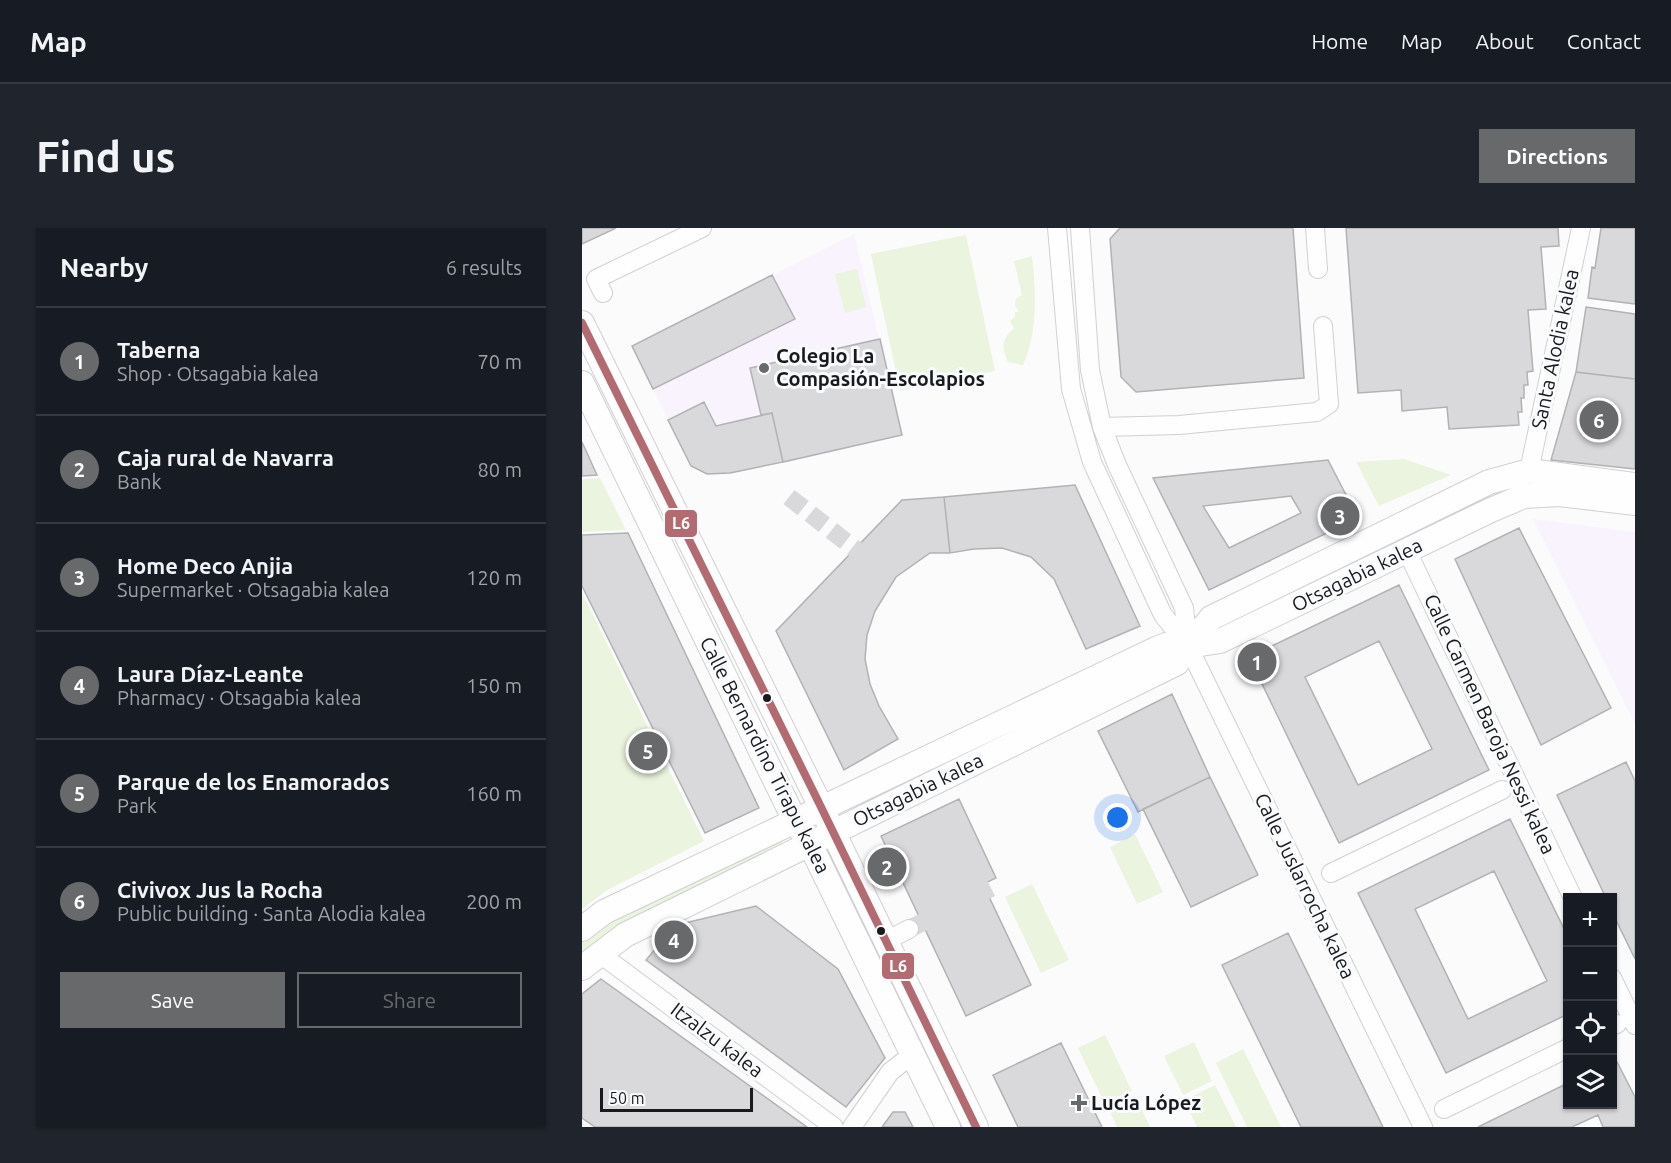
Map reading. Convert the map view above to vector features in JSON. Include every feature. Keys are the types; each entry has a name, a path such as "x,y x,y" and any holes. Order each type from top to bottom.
{"street":[{"path":"603,293 596,279 702,228"},
{"name":"Calle Juslarrocha kalea","path":"1057,228 1071,389 1092,462 1163,615 1188,646 1423,1127"},
{"name":"Calle Juslarrocha kalea","path":"1080,228 1090,370 1102,427 1117,465 1184,608 1188,646"},
{"path":"1315,228 1318,269"},
{"name":"Santa Alodia kalea","path":"1529,471 1581,228"},
{"name":"Calle Bernardino Tirapu kalea","path":"582,323 976,1127"},
{"path":"1102,427 1179,425 1317,412 1329,404 1323,326"},
{"name":"Calle Bernardino Tirapu kalea","path":"582,383 795,821 810,844 948,1127"},
{"path":"1529,471 1635,484"},
{"name":"Otsagabia kalea","path":"591,961 625,935 1177,663 1211,618 1480,486 1529,471"},
{"name":"Otsagabia kalea","path":"582,929 604,912 1156,649 1166,645 1188,646 1220,641 1524,496 1559,494 1635,503"},
{"name":"Calle Carmen Baroja Nessi kalea","path":"1407,550 1571,893"},
{"name":"Calle Carmen Baroja Nessi kalea","path":"1330,873 1502,790"},
{"path":"885,941 909,929"},
{"name":"Itzalzu kalea","path":"591,961 834,1127"},
{"path":"1617,1001 1622,1025"},
{"path":"1444,1109 1563,1050"},
{"path":"852,1127 890,1072 912,1054"}],"shaded area":[{"name":"Colegio La Compasión-Escolapios","path":"854,234 902,435 783,462 691,466 632,346"},
{"path":"1533,519 1635,532 1635,724"}],"green space":[{"path":"966,235 995,371 900,391 871,254"},
{"path":"1032,256 1035,297 1033,325 1023,365 1008,362 1004,352 1004,343 1014,328 1010,321 1015,317 1015,312 1019,312 1015,305 1016,299 1022,295 1014,261"},
{"path":"857,269 866,307 845,313 835,274"},
{"path":"1404,459 1451,475 1379,506 1356,462"},
{"path":"600,478 626,530 582,532 582,479"},
{"path":"582,593 704,841 607,890 582,909"},
{"path":"1135,834 1163,892 1137,904 1110,847"},
{"path":"780,837 784,845 618,925 582,952 582,942 614,918"},
{"path":"1032,884 1069,960 1041,973 1005,897"},
{"path":"1105,1035 1132,1091 1105,1104 1078,1048"},
{"path":"1194,1042 1212,1081 1183,1095 1164,1056"},
{"path":"1243,1049 1281,1127 1247,1127 1216,1063"},
{"path":"1215,1085 1236,1127 1197,1127 1184,1100"},
{"path":"1137,1099 1150,1127 1117,1127 1110,1112"}],"building":[{"path":"582,228 616,228 582,244"},
{"path":"1120,228 1293,228 1304,378 1136,392 1121,377 1110,239"},
{"path":"1346,228 1558,228 1559,246 1541,247 1546,309 1528,310 1533,371 1527,372 1528,385 1524,385 1524,398 1521,398 1522,412 1518,412 1519,425 1449,429 1447,407 1402,411 1401,390 1358,393"},
{"path":"1601,228 1635,228 1635,304 1588,298"},
{"path":"772,275 795,319 653,389 632,346"},
{"path":"1586,307 1635,314 1635,379 1576,372"},
{"path":"880,339 902,435 783,462 772,413 761,415 750,368"},
{"path":"1576,372 1635,379 1635,469 1551,460"},
{"path":"704,402 716,426 772,413 783,462 730,473 707,474 691,466 668,420"},
{"path":"582,442 597,475 582,476"},
{"path":"1328,460 1358,518 1209,590 1153,478","holes":["1291,496 1301,513 1229,548 1203,506"]},
{"path":"1075,485 1140,626 1086,649 1054,579 1031,557 1002,548 950,553 944,497"},
{"path":"944,497 950,553 930,553 896,577 875,611 867,635 865,659 870,684 879,706 898,739 844,770 776,631 902,500"},
{"path":"1519,528 1611,708 1541,745 1455,559"},
{"path":"628,533 759,808 705,833 582,586 582,535"},
{"path":"1399,585 1489,770 1339,843 1249,657","holes":["1379,641 1432,749 1358,785 1305,677"]},
{"path":"1172,694 1210,777 1138,812 1098,731"},
{"path":"1626,762 1635,781 1635,959 1617,922 1617,893 1604,893 1557,795"},
{"path":"1210,777 1258,875 1191,907 1143,809"},
{"path":"959,799 996,878 983,884 1031,985 966,1016 881,836"},
{"path":"1510,819 1563,927 1563,1016 1446,1073 1358,893","holes":["1494,871 1547,981 1468,1019 1415,909"]},
{"path":"756,906 838,969 885,1058 846,1107 646,960 666,936 685,923"},
{"path":"1288,933 1383,1127 1301,1127 1222,965"},
{"path":"601,979 807,1127 595,1127 582,1118 582,994"},
{"path":"1061,1043 1102,1127 1018,1127 993,1075"},
{"path":"1617,1062 1635,1097 1635,1127 1603,1127 1598,1115 1572,1127 1478,1127 1563,1085 1563,1109 1617,1109"},
{"path":"893,1112 905,1112 913,1127 882,1127"}],"tunnel":[{"path":"789,497 855,549 896,577"},
{"path":"909,929 991,888"}],"transit line":[{"name":"L6","path":"582,323 976,1127"}],"place":[{"name":"Colegio La Compasión-Escolapios","path":"764,368"},
{"name":"Civivox Jus la Rocha","path":"1599,420"},
{"name":"Home Deco Anjia","path":"1340,516"},
{"name":"Taberna","path":"1257,662"},
{"name":"Parque de los Enamorados","path":"648,751"},
{"name":"Caja rural de Navarra","path":"887,867"},
{"name":"Laura Díaz-Leante","path":"674,940"},
{"name":"Lucía López","path":"1079,1103"}]}
